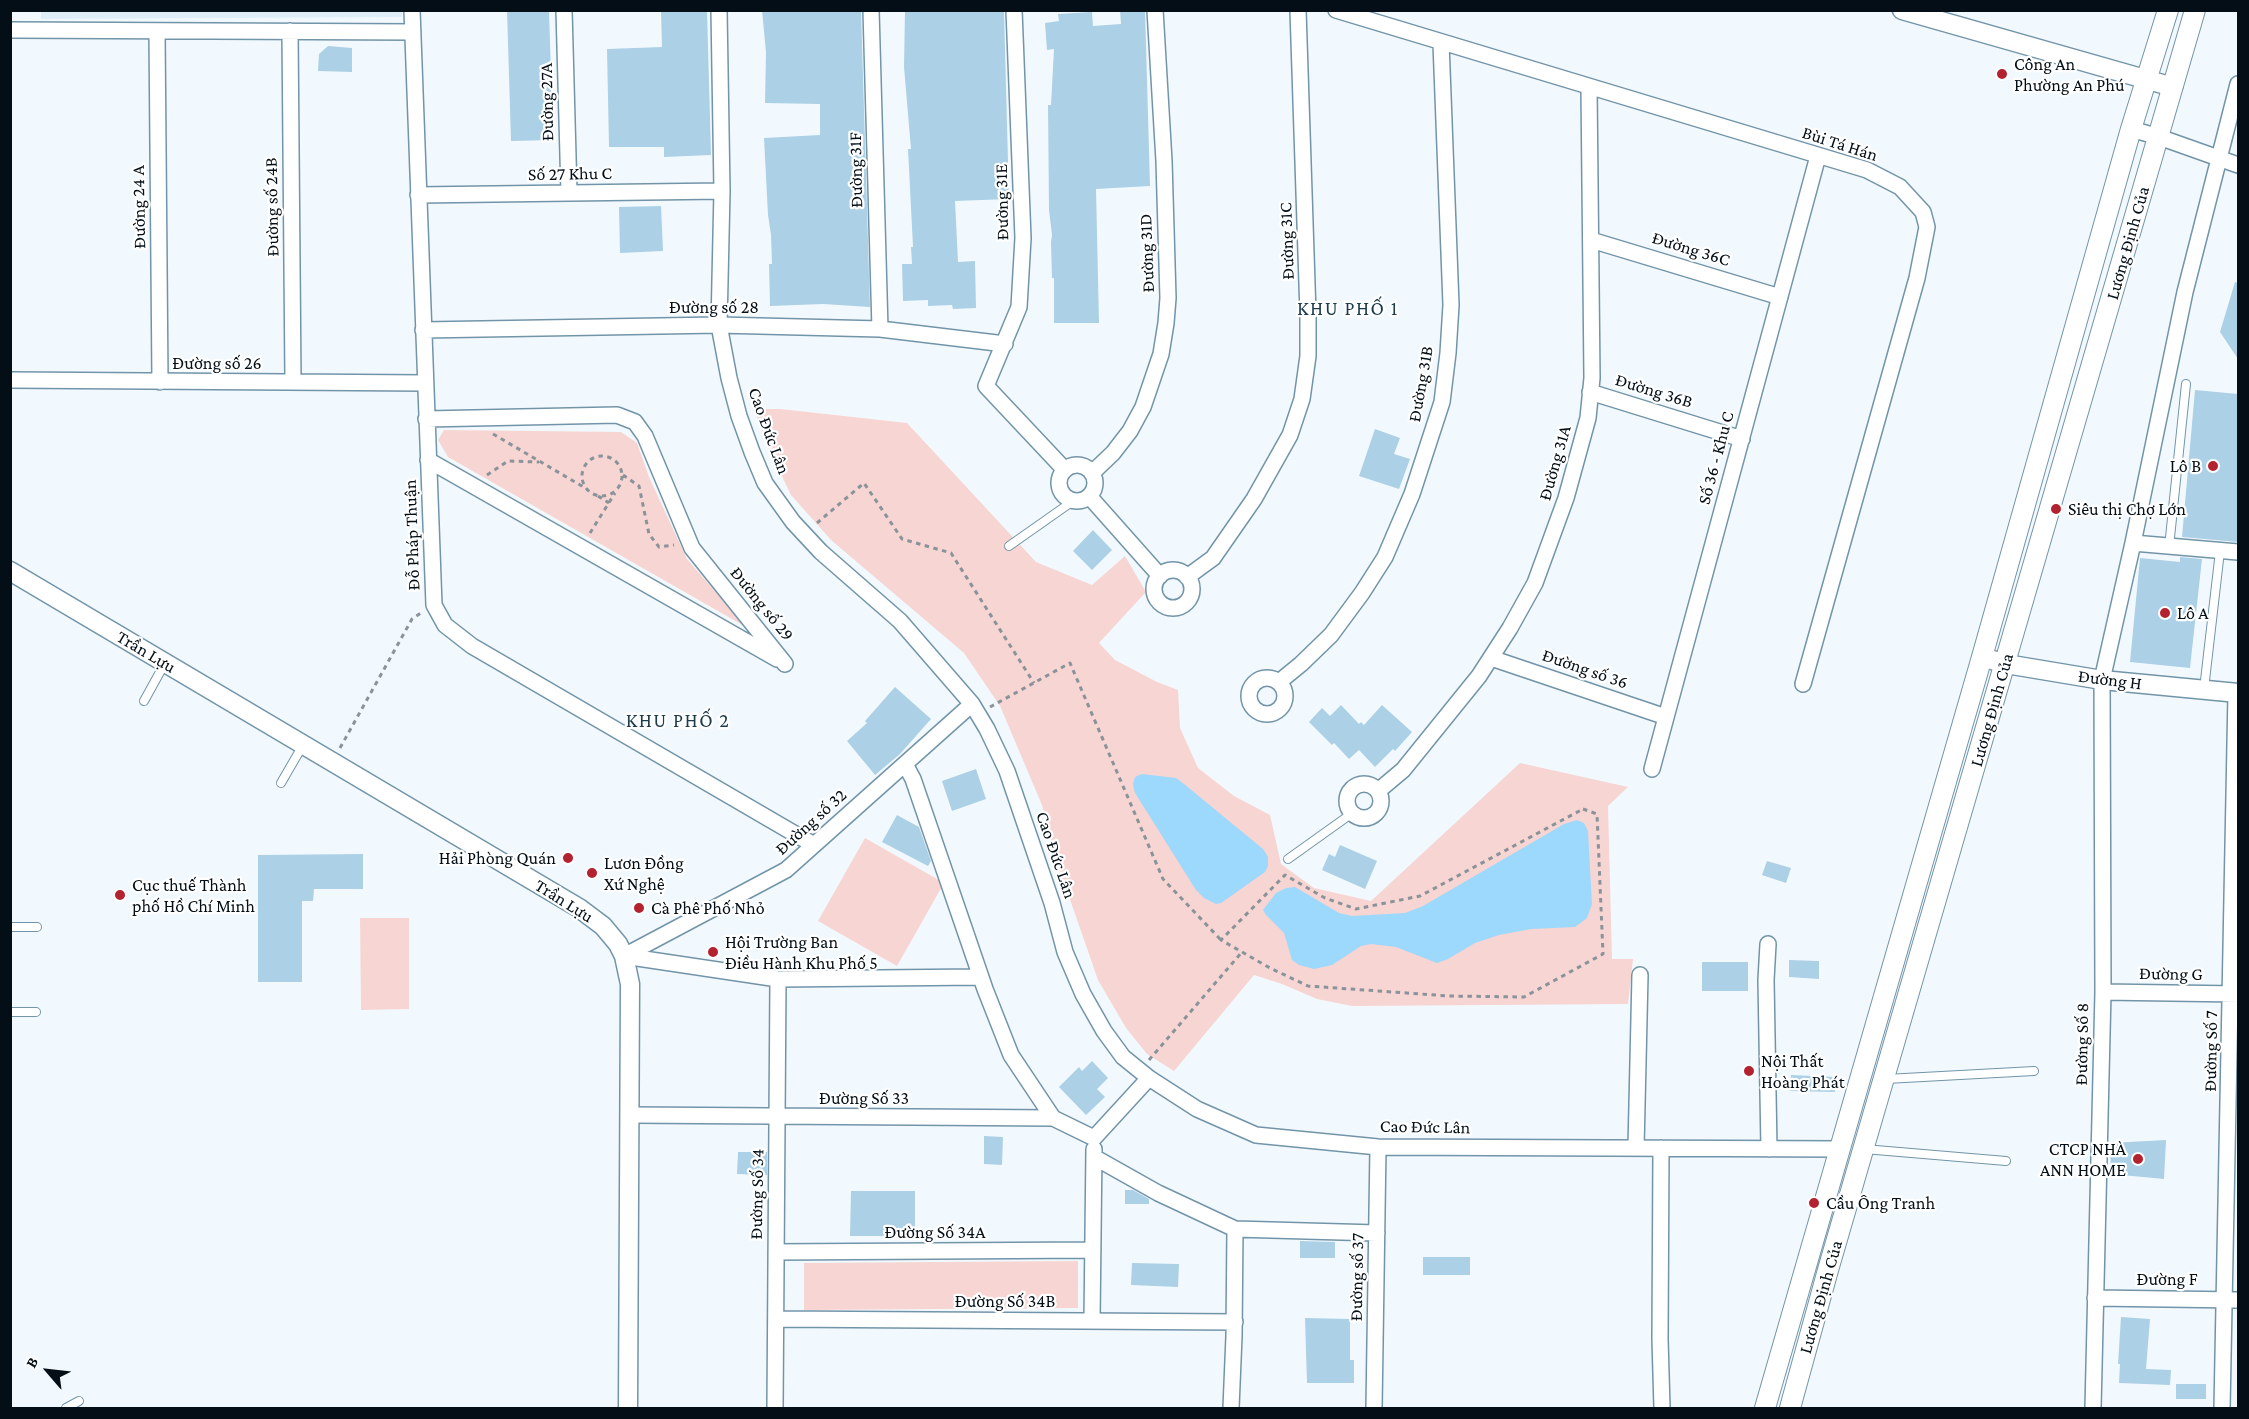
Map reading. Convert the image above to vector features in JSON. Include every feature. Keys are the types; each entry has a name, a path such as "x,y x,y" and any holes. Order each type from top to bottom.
{"main road":[{"name":"Lương Định Của","path":"1765,1408 1982,657 2131,129 2168,10"},
{"name":"Lương Định Của","path":"1790,1408 2194,10"}],"street":[{"name":"Đỗ Pháp Thuận","path":"412,10 434,605 445,625 472,646 814,844"},
{"name":"Đường 27A","path":"564,10 569,193"},
{"name":"Cao Đức Lân","path":"719,10 722,191 719,325 736,406 752,452 765,483 804,534 821,552 900,621 975,709 1007,771 1052,903 1065,952 1083,994 1104,1031 1123,1057 1144,1074 1197,1109 1256,1135 1378,1147 1840,1149"},
{"name":"Đường 31F","path":"871,10 880,329"},
{"name":"Đường 31E","path":"1014,10 1023,238 1019,307 986,386 1065,470"},
{"name":"Đường 31D","path":"1092,473 1113,453 1130,431 1143,407 1161,354 1166,323 1168,298 1164,161 1155,10"},
{"name":"Đường 31C","path":"1187,577 1213,558 1248,508 1290,435 1302,399 1308,356 1308,314 1298,10"},
{"name":"Bùi Tá Hán","path":"1336,10 1867,170 1900,187 1923,212 1927,227 1912,296 1803,684"},
{"path":"1902,10 2173,87"},
{"path":"10,30 413,32"},
{"name":"Đường 24 A","path":"157,31 160,382"},
{"name":"Đường số 24B","path":"290,31 293,382"},
{"name":"Đường 31B","path":"1279,682 1302,664 1331,635 1362,593 1384,557 1412,494 1442,402 1451,305 1441,43"},
{"path":"2218,157 2238,84"},
{"name":"Đường 31A","path":"1378,791 1403,770 1491,658 1535,583 1566,498 1588,418 1590,392 1592,343 1589,87"},
{"path":"2131,129 2238,165"},
{"name":"Số 36 - Khu C","path":"1652,769 1818,156"},
{"name":"Đường Số 8","path":"2093,1408 2103,992 2102,680 2185,292 2218,157"},
{"name":"Số 27 Khu C","path":"418,195 722,191"},
{"name":"Đường 36C","path":"1591,240 1780,297"},
{"name":"Đường số 28","path":"423,330 719,325 880,329 1005,344"},
{"name":"Đường số 26","path":"10,380 424,382"},
{"name":"Đường 36B","path":"1590,392 1742,439"},
{"name":"Đường số 29","path":"426,419 617,415 634,422 645,436 692,548 785,664 428,460"},
{"path":"1076,465 1092,473 1095,485 1089,496 1073,501 1063,495 1059,480 1065,470 1076,465"},
{"path":"1089,496 1160,576"},
{"path":"2133,543 2238,552"},
{"name":"Trần Lựu","path":"10,571 591,917 610,935 624,956 630,984 628,1408"},
{"path":"1176,571 1187,577 1191,594 1184,604 1172,608 1161,604 1156,599 1154,587 1160,576 1165,572 1176,571"},
{"name":"Đường H","path":"1982,657 2006,664 2102,680 2237,693"},
{"name":"Đường số 36","path":"1491,658 1666,717"},
{"name":"Đường Số 7","path":"2222,1408 2232,1299 2237,693"},
{"name":"Đường số 32","path":"624,956 786,870 905,764 975,709"},
{"path":"905,764 913,778 981,977 1011,1054 1053,1118"},
{"path":"1363,783 1369,784 1378,791 1380,807 1373,816 1362,819 1351,814 1346,803 1353,787 1363,783"},
{"path":"1768,944 1766,980 1769,1149"},
{"path":"624,956 778,979 981,977"},
{"path":"1636,1148 1640,975"},
{"name":"Đường Số 34","path":"775,1408 778,979"},
{"name":"Đường G","path":"2103,992 2235,994"},
{"path":"1092,1320 1094,1138 1144,1074"},
{"name":"Đường Số 33","path":"630,1115 1053,1118 1094,1138"},
{"name":"Đường số 37","path":"1374,1408 1378,1147"},
{"path":"1661,1148 1662,1408"},
{"path":"1094,1157 1158,1193 1235,1229 1377,1233"},
{"path":"1231,1408 1235,1322 1235,1229"},
{"name":"Đường Số 34A","path":"776,1252 1093,1250"},
{"name":"Đường F","path":"2095,1298 2232,1299"},
{"name":"Đường Số 34B","path":"776,1319 1235,1322"}],"lane":[{"path":"2169,547 2186,384"},
{"path":"1009,546 1073,501"},
{"path":"2204,690 2220,551"},
{"path":"144,701 165,663"},
{"path":"281,783 303,745"},
{"path":"1287,859 1351,814"},
{"path":"10,927 37,927"},
{"path":"10,1012 36,1012"},
{"path":"1885,1079 2034,1071"},
{"path":"1864,1149 2006,1161"},
{"path":"66,1408 79,1401"}],"path":[{"path":"466,418 609,502"},
{"path":"581,547 618,488 623,476 621,468 612,458 598,455 586,463 583,468 582,476 586,489"},
{"path":"476,488 490,471 508,460 540,462"},
{"path":"623,476 639,486 649,534 660,547 690,542"},
{"path":"804,534 864,483 902,539 951,553 1034,683"},
{"path":"597,495 609,495 618,488"},
{"path":"332,762 412,620 434,605"},
{"path":"975,709 1034,683 1070,663 1163,879 1221,940 1308,987 1449,996 1524,997 1603,954 1597,814 1583,809 1420,896 1356,909 1325,898 1286,875 1221,940"},
{"path":"1144,1074 1242,952"}],"shaded area":[{"path":"402,10 402,17 41,19 41,11"},
{"path":"754,409 780,409 907,423 1036,562 1092,585 1125,556 1146,592 1099,643 1115,660 1157,682 1178,690 1180,728 1198,768 1234,796 1270,815 1281,864 1314,888 1371,901 1520,763 1628,787 1608,806 1612,959 1633,959 1628,1004 1352,1006 1317,999 1254,975 1174,1071 1147,1054 1126,1028 1098,980 1058,865 1042,805 1000,706 964,653 831,540 791,495 768,447"},
{"path":"444,430 621,432 637,443 649,477 687,559 746,627 448,457 438,440"},
{"path":"865,838 944,883 897,966 818,921"},
{"path":"360,918 409,918 409,1009 361,1010"},
{"path":"1078,1261 1078,1308 804,1310 804,1263"}],"water":[{"path":"1142,774 1176,778 1184,784 1263,849 1268,857 1265,872 1221,903 1216,904 1204,898 1196,890 1135,793 1133,784 1135,777"},
{"path":"1577,820 1584,823 1588,831 1592,904 1587,918 1575,927 1531,929 1499,935 1475,943 1437,963 1396,947 1371,944 1361,946 1332,965 1314,969 1299,965 1292,960 1284,933 1263,910 1276,893 1295,887 1339,913 1352,916 1405,913 1423,906 1564,824"}],"building":[{"path":"507,10 549,10 553,140 511,141"},
{"path":"661,10 707,10 711,155 664,157 664,147 609,147 607,49 662,47"},
{"path":"762,10 861,10 870,307 823,304 770,306 771,235 764,138 820,135 820,104 765,103 766,52"},
{"path":"905,10 1004,10 1009,199 955,201 958,262 975,261 976,308 953,309 952,305 928,306 928,300 903,301 902,264 912,264 911,247 913,247 908,149 911,149 904,67"},
{"path":"1120,10 1145,10 1150,186 1096,189 1099,323 1054,323 1054,278 1052,278 1052,235 1049,210 1048,105 1051,105 1054,49 1047,50 1045,23 1059,21 1058,14 1092,12 1093,26 1121,24"},
{"path":"328,46 352,48 352,72 318,71 319,54"},
{"path":"661,206 663,251 620,253 619,207"},
{"path":"2235,282 2238,283 2238,359 2220,332"},
{"name":"Lô B","path":"2195,390 2238,394 2238,542 2182,537"},
{"path":"1375,429 1400,438 1394,454 1410,459 1399,489 1359,476"},
{"path":"1093,530 1112,550 1092,570 1073,551"},
{"name":"Lô A","path":"2180,557 2202,559 2190,668 2130,662 2140,558 2180,562"},
{"path":"895,687 931,719 900,754 875,775 847,741 867,723 865,721"},
{"path":"1341,705 1359,724 1361,722 1364,725 1382,705 1412,732 1395,751 1393,749 1375,767 1359,750 1349,759 1309,722 1322,708 1330,716"},
{"path":"976,769 986,799 952,811 942,781"},
{"path":"897,815 919,827 931,861 928,866 882,842"},
{"path":"1340,845 1377,861 1365,889 1322,870 1329,854 1335,857"},
{"path":"363,854 363,889 314,889 313,901 302,901 302,982 258,982 258,855"},
{"path":"1767,861 1791,868 1786,883 1762,875"},
{"path":"1789,960 1819,961 1819,979 1789,977"},
{"path":"1702,962 1748,962 1748,991 1702,991"},
{"path":"1092,1061 1108,1078 1097,1089 1105,1097 1086,1115 1059,1087 1079,1067 1082,1071"},
{"path":"1791,1075 1835,1077 1835,1092 1790,1091"},
{"path":"984,1136 1003,1137 1002,1165 984,1164"},
{"name":"CTCP NHÀ ANN HOME","path":"2166,1140 2164,1179 2111,1174 2110,1143"},
{"path":"738,1152 767,1152 767,1175 737,1174"},
{"path":"1125,1190 1133,1190 1149,1199 1149,1204 1125,1204"},
{"path":"851,1191 915,1191 915,1230 885,1233 885,1236 850,1236"},
{"path":"1300,1241 1335,1242 1335,1258 1300,1258"},
{"path":"1423,1257 1470,1257 1470,1275 1423,1275"},
{"path":"1132,1263 1179,1264 1178,1287 1131,1285"},
{"path":"2121,1317 2150,1319 2146,1369 2171,1370 2170,1385 2119,1383"},
{"path":"1305,1318 1350,1319 1350,1360 1354,1360 1354,1383 1307,1383"},
{"path":"2176,1384 2206,1384 2206,1399 2176,1399"}],"place":[{"name":"Công An Phường An Phú","path":"2002,74"},
{"name":"Lô B","path":"2213,466"},
{"name":"Siêu thị Chợ Lớn","path":"2056,509"},
{"name":"Lô A","path":"2165,613"},
{"name":"Hải Phòng Quán","path":"568,858"},
{"name":"Lươn Đồng Xứ Nghệ","path":"592,873"},
{"name":"Cục thuế Thành phố Hồ Chí Minh","path":"120,895"},
{"name":"Cà Phê Phố Nhỏ","path":"639,908"},
{"name":"Hội Trường Ban Điều Hành Khu Phố 5","path":"713,952"},
{"name":"Nội Thất Hoàng Phát","path":"1749,1071"},
{"name":"CTCP NHÀ ANN HOME","path":"2138,1159"},
{"name":"Cầu Ông Tranh","path":"1814,1203"}],"district":[{"name":"KHU PHỐ 1","path":"1348,309"},
{"name":"KHU PHỐ 2","path":"678,721"}]}
